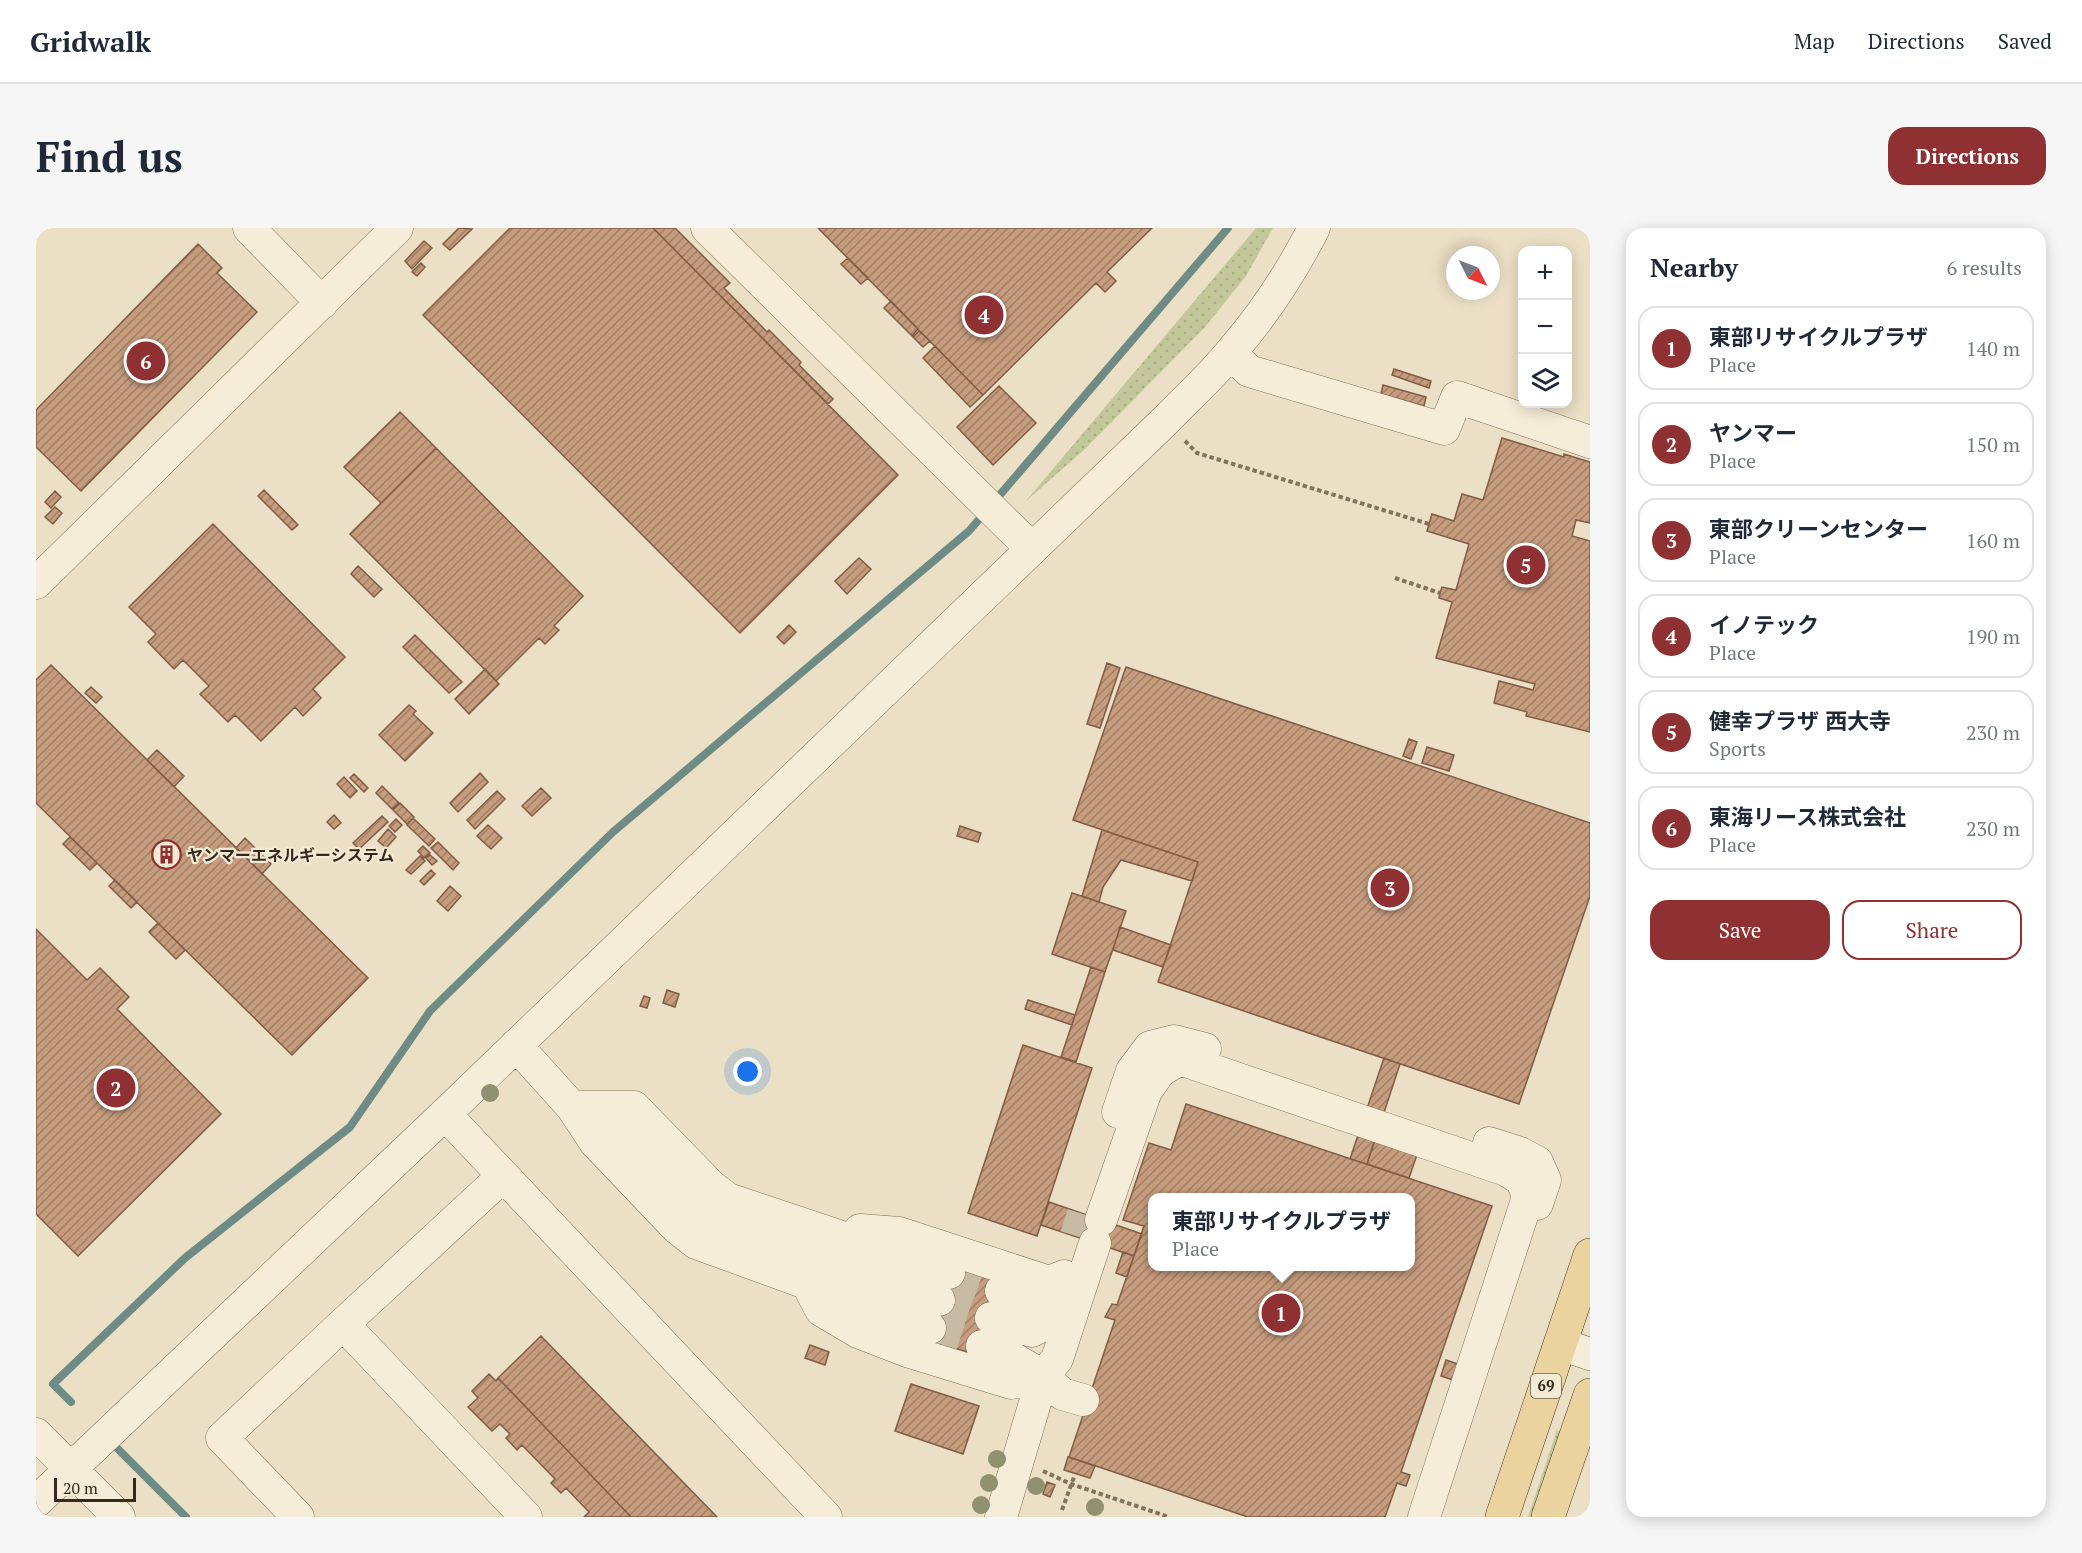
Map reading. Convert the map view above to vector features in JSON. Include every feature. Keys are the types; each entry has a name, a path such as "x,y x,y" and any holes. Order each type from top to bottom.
{"main road":[{"name":"69","path":"1502,1517 1575,1349 1590,1255"},
{"path":"1548,1517 1590,1395"}],"street":[{"path":"249,228 322,303"},
{"path":"36,583 397,228"},
{"path":"707,228 1032,549"},
{"path":"36,1502 445,1114 1167,420 1231,353 1276,294 1299,258 1314,228"},
{"path":"1231,353 1250,370 1444,429 1457,397 1590,442"},
{"path":"516,1045 572,1107 595,1142 677,1228 696,1243 808,1285 939,1300"},
{"path":"1083,1400 1062,1394 1043,1376 1010,1356 991,1318 1032,1331 1055,1298 1089,1228 1146,1091 1160,1071 1180,1059 1506,1170 1522,1180 1528,1197 1424,1517"},
{"path":"572,1107 634,1107 711,1186 728,1199 829,1233 939,1300"},
{"path":"572,1107 615,1125 694,1207 714,1221 939,1300"},
{"path":"445,1114 826,1517"},
{"path":"297,1517 222,1438 503,1176"},
{"path":"1010,1514 1043,1376 1057,1359 1089,1228"},
{"path":"829,1233 864,1229 899,1233 1049,1282 1055,1298"},
{"path":"808,1285 821,1310 858,1332 910,1352 1011,1383 1043,1376"},
{"path":"343,1324 514,1513"},
{"path":"36,1434 119,1517"}],"path":[{"path":"1183,439 1197,453 1429,524"},
{"path":"1395,578 1440,593"},
{"path":"1062,1510 1074,1477"}],"green space":[{"path":"1256,228 1273,228 1246,276 1205,327 1085,449 1025,502"},
{"path":"1557,1430 1562,1432 1534,1517 1528,1517"}],"building":[{"path":"459,228 472,229 450,250 443,244"},
{"path":"510,228 653,228 898,475 740,633 423,315"},
{"path":"653,228 675,228 730,283 724,288 767,332 769,330 801,362 799,365 833,399 828,404"},
{"path":"818,228 1152,228 1107,272 1116,281 1105,292 1096,283 983,395"},
{"path":"424,241 432,248 412,269 405,261"},
{"path":"198,244 222,268 217,273 257,312 81,491 36,447 36,410"},
{"path":"848,258 868,278 861,284 841,264"},
{"path":"421,263 425,267 417,276 412,272"},
{"path":"891,301 918,329 912,336 884,308"},
{"path":"919,331 930,341 923,347 913,337"},
{"path":"935,346 983,395 970,407 923,358"},
{"path":"1394,369 1431,381 1429,388 1392,375"},
{"path":"1383,385 1426,397 1424,406 1381,394"},
{"path":"999,386 1036,423 993,465 957,427"},
{"path":"400,412 436,448 381,503 344,467"},
{"path":"1502,438 1564,457 1564,454 1590,462 1590,523 1576,520 1572,536 1590,541 1590,732 1526,716 1527,712 1494,703 1499,681 1533,690 1535,684 1436,658 1452,602 1439,598 1440,593 1442,587 1456,590 1469,544 1427,531 1432,514 1454,521 1462,494 1483,500"},
{"path":"436,448 583,596 554,626 559,630 545,644 539,638 496,681 350,534"},
{"path":"264,490 298,525 292,530 258,496"},
{"path":"55,491 61,497 51,508 45,502"},
{"path":"55,507 62,513 53,524 45,517"},
{"path":"213,524 345,657 313,689 321,698 303,716 295,707 261,741 235,715 228,722 200,694 209,686 183,660 174,669 148,642 156,634 129,607"},
{"path":"859,558 871,569 847,594 835,581"},
{"path":"358,566 382,589 374,597 351,574"},
{"path":"789,625 796,632 784,644 777,637"},
{"path":"415,635 462,682 449,693 403,647"},
{"path":"1107,663 1120,668 1100,728 1087,724"},
{"name":"ヤンマーエネルギーシステム","path":"51,665 368,978 292,1055 36,803 36,680"},
{"path":"1126,667 1590,823 1590,896 1519,1104 1158,982 1198,862 1073,820"},
{"path":"485,669 499,684 469,714 455,699"},
{"path":"91,687 102,697 96,703 85,693"},
{"path":"409,705 416,711 413,714 433,733 405,761 379,735"},
{"path":"1409,739 1417,742 1411,759 1403,756"},
{"path":"1427,747 1454,755 1449,771 1422,763"},
{"path":"157,750 184,776 174,787 147,760"},
{"path":"480,773 488,782 458,812 450,803"},
{"path":"354,774 368,788 364,792 350,778"},
{"path":"344,777 357,791 350,798 337,784"},
{"path":"382,786 399,803 392,809 376,793"},
{"path":"541,788 551,798 532,816 522,806"},
{"path":"497,791 505,799 475,829 467,820"},
{"path":"400,803 414,817 407,824 393,810"},
{"path":"334,815 341,823 334,829 327,822"},
{"path":"382,816 388,822 359,849 353,843"},
{"path":"413,818 435,839 429,846 407,825"},
{"path":"396,819 402,825 395,832 389,826"},
{"path":"488,825 502,838 491,849 477,836"},
{"path":"960,826 981,833 978,842 957,836"},
{"path":"388,829 396,837 386,848 378,841"},
{"path":"1102,830 1198,862 1192,881 1121,860 1103,887 1099,902 1082,896"},
{"path":"70,837 97,863 90,870 63,844"},
{"path":"245,838 271,864 262,874 236,848"},
{"path":"438,842 459,863 453,870 431,848"},
{"path":"423,846 430,853 424,858 418,851"},
{"path":"430,855 437,861 432,865 426,858"},
{"path":"420,856 425,861 411,874 406,870"},
{"path":"431,870 435,874 424,885 420,881"},
{"path":"115,880 137,902 131,908 109,886"},
{"path":"450,886 461,896 448,911 437,901"},
{"path":"1072,893 1126,911 1105,972 1052,954"},
{"path":"158,923 185,950 176,959 149,932"},
{"path":"1120,927 1171,945 1163,967 1113,950"},
{"path":"36,929 87,980 100,968 129,997 117,1009 221,1114 78,1256 36,1214"},
{"path":"1091,967 1105,972 1076,1062 1061,1057"},
{"path":"667,990 679,994 675,1007 663,1003"},
{"path":"644,996 650,998 647,1008 640,1006"},
{"path":"1028,1000 1075,1015 1072,1025 1025,1009"},
{"path":"1023,1045 1092,1068 1037,1236 968,1213"},
{"path":"1384,1058 1400,1064 1367,1164 1350,1159"},
{"path":"1186,1104 1492,1206 1401,1472 1410,1475 1406,1486 1397,1483 1385,1517 1248,1517 1069,1457 1115,1320 1105,1317 1112,1304 1117,1305 1144,1226 1123,1220 1149,1143 1171,1150"},
{"path":"1377,1132 1420,1146 1409,1178 1367,1164"},
{"path":"1049,1202 1142,1234 1134,1256 1041,1225"},
{"path":"1123,1252 1134,1256 1127,1277 1116,1273"},
{"path":"953,1260 1005,1278 978,1356 926,1338"},
{"path":"541,1336 717,1517 631,1517 498,1378"},
{"path":"810,1345 829,1352 825,1365 805,1358"},
{"path":"1446,1360 1458,1364 1453,1380 1441,1376"},
{"path":"489,1374 496,1381 498,1378 631,1517 584,1517 589,1512 566,1488 561,1493 551,1483 555,1479 522,1445 517,1450 506,1438 510,1434 500,1424 492,1431 468,1407 478,1398 472,1391"},
{"path":"911,1384 979,1406 963,1454 895,1431"},
{"path":"1068,1457 1095,1466 1090,1478 1064,1470"},
{"path":"1047,1482 1055,1485 1050,1497 1043,1494"}],"waterway":[{"path":"71,1402 53,1384 185,1258 350,1127 430,1011 613,832 969,531 1228,228"},
{"path":"110,1441 186,1517"}],"tunnel":[{"path":"1076,1236 1083,1214"},
{"path":"949,1273 1001,1291"},
{"path":"939,1300 991,1318"},
{"path":"930,1328 982,1346"}],"place":[{"name":"イノテック","path":"984,315"},
{"name":"東海リース株式会社","path":"146,361"},
{"name":"健幸プラザ 西大寺","path":"1526,565"},
{"name":"ヤンマーエネルギーシステム","path":"166,855"},
{"name":"東部クリーンセンター","path":"1390,888"},
{"name":"ヤンマー","path":"116,1088"},
{"name":"東部リサイクルプラザ","path":"1281,1313"}]}
